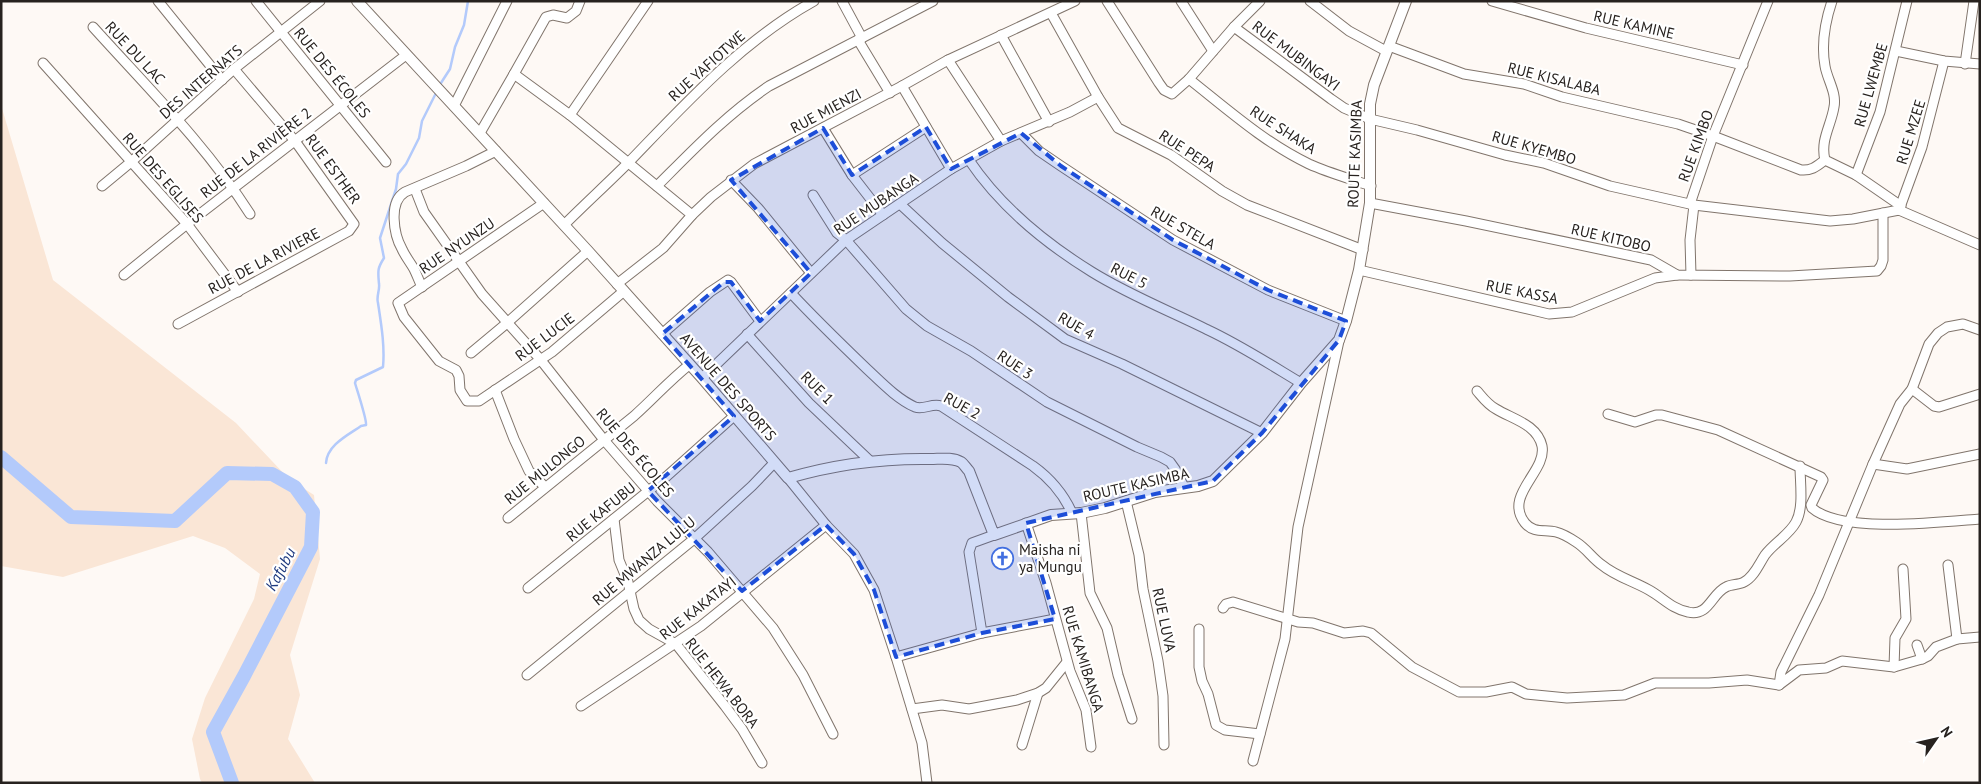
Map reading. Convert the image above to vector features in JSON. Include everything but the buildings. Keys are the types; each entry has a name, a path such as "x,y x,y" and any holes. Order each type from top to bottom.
{"street":[{"path":"158,1 222,80"},
{"name":"RUE DES ÉCOLES","path":"256,1 386,162"},
{"name":"DES INTERNATS","path":"102,186 234,69 282,33 320,1"},
{"path":"357,1 406,55"},
{"path":"454,106 506,1"},
{"path":"480,133 546,17 553,15 567,18 576,11 580,1"},
{"path":"570,115 648,1"},
{"name":"RUE YAFIOTWE","path":"564,225 628,163 700,88 762,34 814,1"},
{"path":"842,1 860,39 890,93"},
{"path":"657,186 721,122 768,86 934,1"},
{"name":"RUE MIENZI","path":"620,288 663,248 692,215 730,180 754,164 890,93 948,60 1075,1"},
{"path":"1107,1 1159,83 1168,93 1175,93 1259,2"},
{"path":"1181,1 1213,51"},
{"name":"RUE KISALABA","path":"1310,1 1349,31 1388,48 1464,74 1524,84 1562,97 1650,116 1713,136 1785,165 1809,171 1826,160"},
{"name":"ROUTE KASIMBA","path":"1253,762 1285,639 1298,527 1339,340 1346,321 1363,250 1370,203 1370,119 1374,84 1406,1"},
{"name":"RUE KAMINE","path":"1492,1 1586,28 1742,65"},
{"name":"RUE KIMBO","path":"1768,1 1713,136 1692,204 1830,220 1853,219 1900,208"},
{"path":"1832,1 1824,27 1823,42 1824,66 1835,98 1835,107 1823,143 1826,160 1856,175 1900,208 1980,245"},
{"name":"RUE LWEMBE","path":"1856,175 1880,112 1896,51 1901,22 1908,1"},
{"path":"1965,64 1974,1"},
{"name":"RUE PEPA","path":"1052,13 1098,97 1118,128 1170,155 1246,205 1363,250"},
{"name":"RUE DU LAC","path":"93,27 178,119 234,189 250,214"},
{"name":"RUE MUBINGAYI","path":"1234,27 1331,100 1370,119"},
{"path":"1969,32 1980,34"},
{"path":"1002,35 1049,122"},
{"path":"1896,51 1944,61 1980,64"},
{"name":"AVENUE DES SPORTS","path":"406,55 588,251 702,378 826,525 854,554 874,590 896,657 922,743 927,783"},
{"name":"RUE DE LA RIVIÈRE 2","path":"124,275 406,55"},
{"path":"948,60 1001,141"},
{"name":"RUE MZEE","path":"1900,208 1922,147 1944,61"},
{"name":"RUE DES EGLISES","path":"43,63 187,224 238,292"},
{"name":"RUE ESTHER","path":"234,69 295,141 350,216"},
{"path":"514,74 570,115 692,215"},
{"name":"RUE SHAKA","path":"1189,79 1283,150 1310,164 1371,186"},
{"path":"902,86 951,169"},
{"name":"RUE MUBANGA","path":"702,378 846,240 951,169 1001,141 1049,122 1098,97"},
{"name":"RUE KYEMBO","path":"1370,119 1505,155 1544,163 1610,186 1692,204"},
{"path":"852,175 926,127"},
{"path":"823,128 852,175 883,215"},
{"name":"RUE STELA","path":"1021,133 1061,166 1173,240 1268,290 1346,321"},
{"path":"422,287 416,272 400,248 394,209 400,195 496,151"},
{"name":"RUE 5","path":"969,160 992,193 1030,228 1092,272 1210,331 1301,383"},
{"path":"730,180 758,208 811,273"},
{"name":"RUE DES ÉCOLES","path":"416,189 424,212 482,294 540,359 604,440 648,491 742,591 773,628 803,675 833,734"},
{"name":"RUE 3","path":"814,195 837,233 846,240 906,309 928,326 971,351 1047,402 1137,447 1161,456 1176,469 1184,487"},
{"name":"RUE NYUNZU","path":"479,401 467,400 460,390 459,376 454,368 442,364 404,317 398,303 544,203"},
{"name":"RUE KITOBO","path":"1370,203 1651,260 1677,275 1790,276 1877,271 1882,266 1884,260 1883,213"},
{"name":"RUE 4","path":"900,204 1000,290 1065,338 1262,433"},
{"path":"1691,275 1692,204"},
{"name":"RUE DE LA RIVIERE","path":"178,324 349,231 354,224 350,216"},
{"path":"470,353 508,323 588,251"},
{"name":"RUE KASSA","path":"1358,270 1549,314 1572,312 1655,278 1677,275"},
{"path":"662,334 710,292 728,280 760,321"},
{"name":"RUE LUCIE","path":"479,401 575,333 620,288"},
{"name":"RUE 2","path":"791,293 828,331 894,392 914,406 926,408 936,405 941,406 1048,476 1058,488 1076,513 1090,593 1107,628 1118,675 1132,719"},
{"path":"1779,685 1781,672 1819,595 1900,404 1912,389 1929,344 1938,332 1947,327 1964,324 1980,330"},
{"name":"RUE 1","path":"748,334 809,404 869,460"},
{"name":"ROUTE KASIMBA","path":"982,633 969,552 972,543 1051,515 1076,513 1155,492 1198,486 1213,481 1262,433 1301,383 1339,340"},
{"name":"RUE MULONGO","path":"508,518 653,399 689,365"},
{"path":"1912,389 1934,406 1939,407 1980,394"},
{"path":"495,390 514,440 529,471 544,487"},
{"path":"1478,391 1484,400 1496,409 1534,430 1542,446 1541,457 1520,496 1520,513 1525,522 1533,530 1554,531 1563,535 1586,549 1602,565 1652,591 1669,605 1688,612 1696,613 1704,610 1726,587 1744,582 1751,576 1765,554 1792,528 1799,513 1800,466"},
{"path":"1608,414 1635,422 1656,415 1662,415 1718,430 1800,466 1822,479 1811,505 1812,508 1848,523 1902,524 1980,519"},
{"name":"RUE KAFUBU","path":"528,588 648,491 734,416"},
{"path":"1873,464 1907,469 1980,454"},
{"path":"788,478 820,469 869,460 901,458 952,459 962,463 969,471 994,535"},
{"name":"RUE MWANZA LULU","path":"527,675 694,539 752,486 774,463"},
{"name":"RUE LUVA","path":"1126,501 1139,555 1143,589 1158,661 1163,696 1164,745"},
{"name":"RUE HEWA BORA","path":"614,519 619,560 631,590 634,608 643,625 676,644 742,729 762,763"},
{"name":"RUE KAMIBANGA","path":"1026,523 1046,583 1067,662 1086,710 1091,747"},
{"name":"RUE KAKATAYI","path":"581,706 702,626 742,591 826,525"},
{"path":"1948,565 1957,638"},
{"path":"1894,668 1894,638 1906,619 1903,569"},
{"path":"1223,608 1229,602 1233,602 1288,618 1321,625 1344,633 1363,631 1371,633 1412,668 1464,694 1509,687 1526,694 1567,698 1624,695 1663,683 1709,683 1747,680 1779,685 1799,670 1826,668 1842,661 1894,668 1922,659 1928,656 1936,647 1957,638 1980,637"},
{"path":"896,657 982,633 1055,619"},
{"path":"1199,629 1199,667 1202,681 1210,699 1216,725 1225,730 1260,734"},
{"path":"1917,646 1922,659"},
{"path":"912,709 936,705 969,709 1017,700 1038,693 1046,688 1067,662"},
{"path":"1022,745 1038,693"}],"highlighted area":[{"path":"926,127 951,169 1021,133 1061,166 1173,240 1268,290 1346,321 1339,340 1262,433 1213,481 1026,523 1055,619 982,633 896,657 874,590 854,554 826,525 742,591 648,491 734,416 662,334 724,282 731,282 760,321 811,273 731,180 823,128 852,175"}],"shaded area":[{"path":"1,105 53,280 236,423 289,479 314,495 320,559 290,655 300,695 288,739 315,783 202,783 200,779 192,739 205,698 254,599 260,574 225,548 193,536 63,577 1,566"}],"waterway":[{"path":"439,86 450,69 455,47 464,25 468,1"},
{"path":"326,463 327,457 334,446 344,437 361,426 366,425 355,383 356,380 383,367 383,343 377,298 379,286 378,270 384,258 380,238 396,189 398,174 406,164 419,138 422,121 437,91"},
{"name":"Kafubu","path":"1,457 71,517 175,521 227,473 272,474 295,487 313,512 311,547 213,732 232,783"}],"place":[{"name":"Maisha ni ya Mungu","path":"1003,559"}]}
